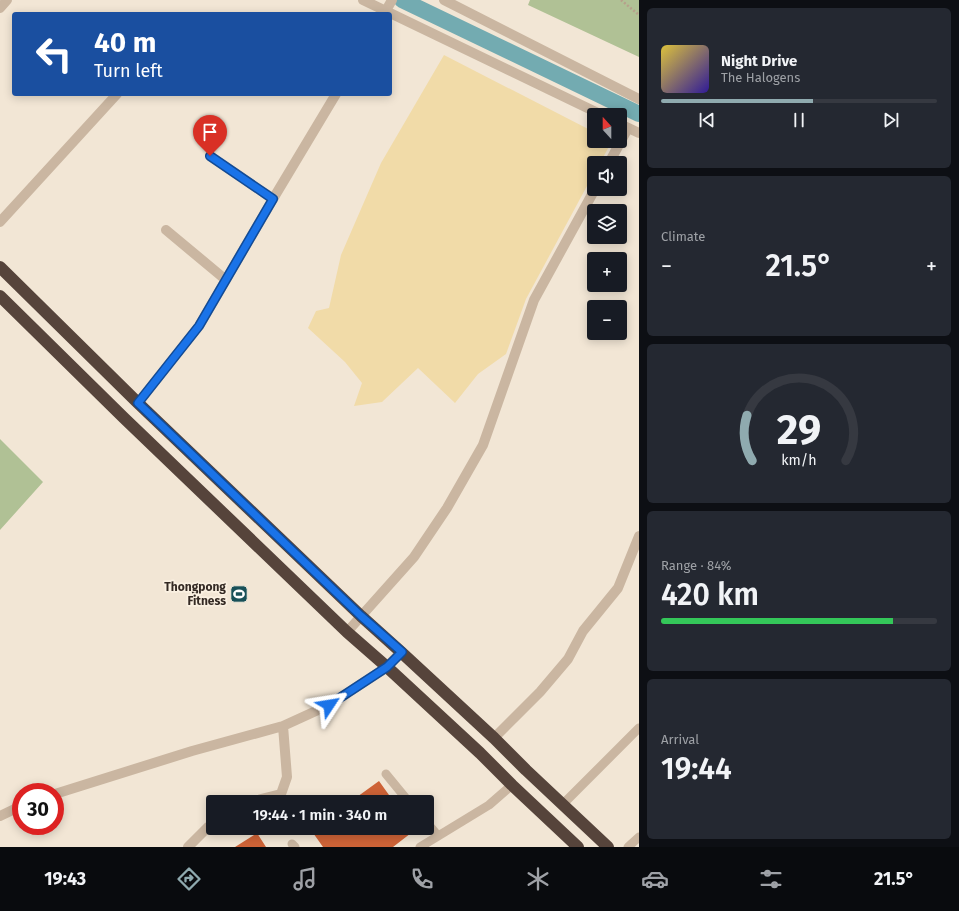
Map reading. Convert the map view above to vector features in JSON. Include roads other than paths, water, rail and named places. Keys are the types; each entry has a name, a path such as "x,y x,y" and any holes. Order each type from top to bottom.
{"highway":[{"path":"0,267 138,403 361,616 494,738 521,766 608,847"},
{"path":"0,296 124,418 347,632 480,753 578,847"}],"street":[{"path":"0,8 7,0"},
{"path":"363,0 388,7 588,108"},
{"path":"444,0 639,99"},
{"path":"0,222 115,96"},
{"path":"138,403 199,326 335,96"},
{"path":"627,127 639,133"},
{"path":"210,156 273,199"},
{"path":"347,632 414,557 447,508 483,445 534,300 591,196"},
{"path":"166,230 226,280"},
{"path":"494,738 540,692 568,659 583,631 618,588 639,536"},
{"path":"64,791 192,751 283,726 329,705 387,667 402,652"},
{"path":"277,795 281,794 287,777 283,726"},
{"path":"0,816 12,810"},
{"path":"188,847 206,829"}],"lane":[{"path":"563,804 639,728"},
{"path":"386,774 403,795"},
{"path":"420,847 489,805 512,785"},
{"path":"434,831 438,836"},
{"path":"628,847 639,837"}],"waterway":[{"path":"402,0 639,114"}],"place":[{"name":"Thongpong Fitness","path":"239,594"}]}
